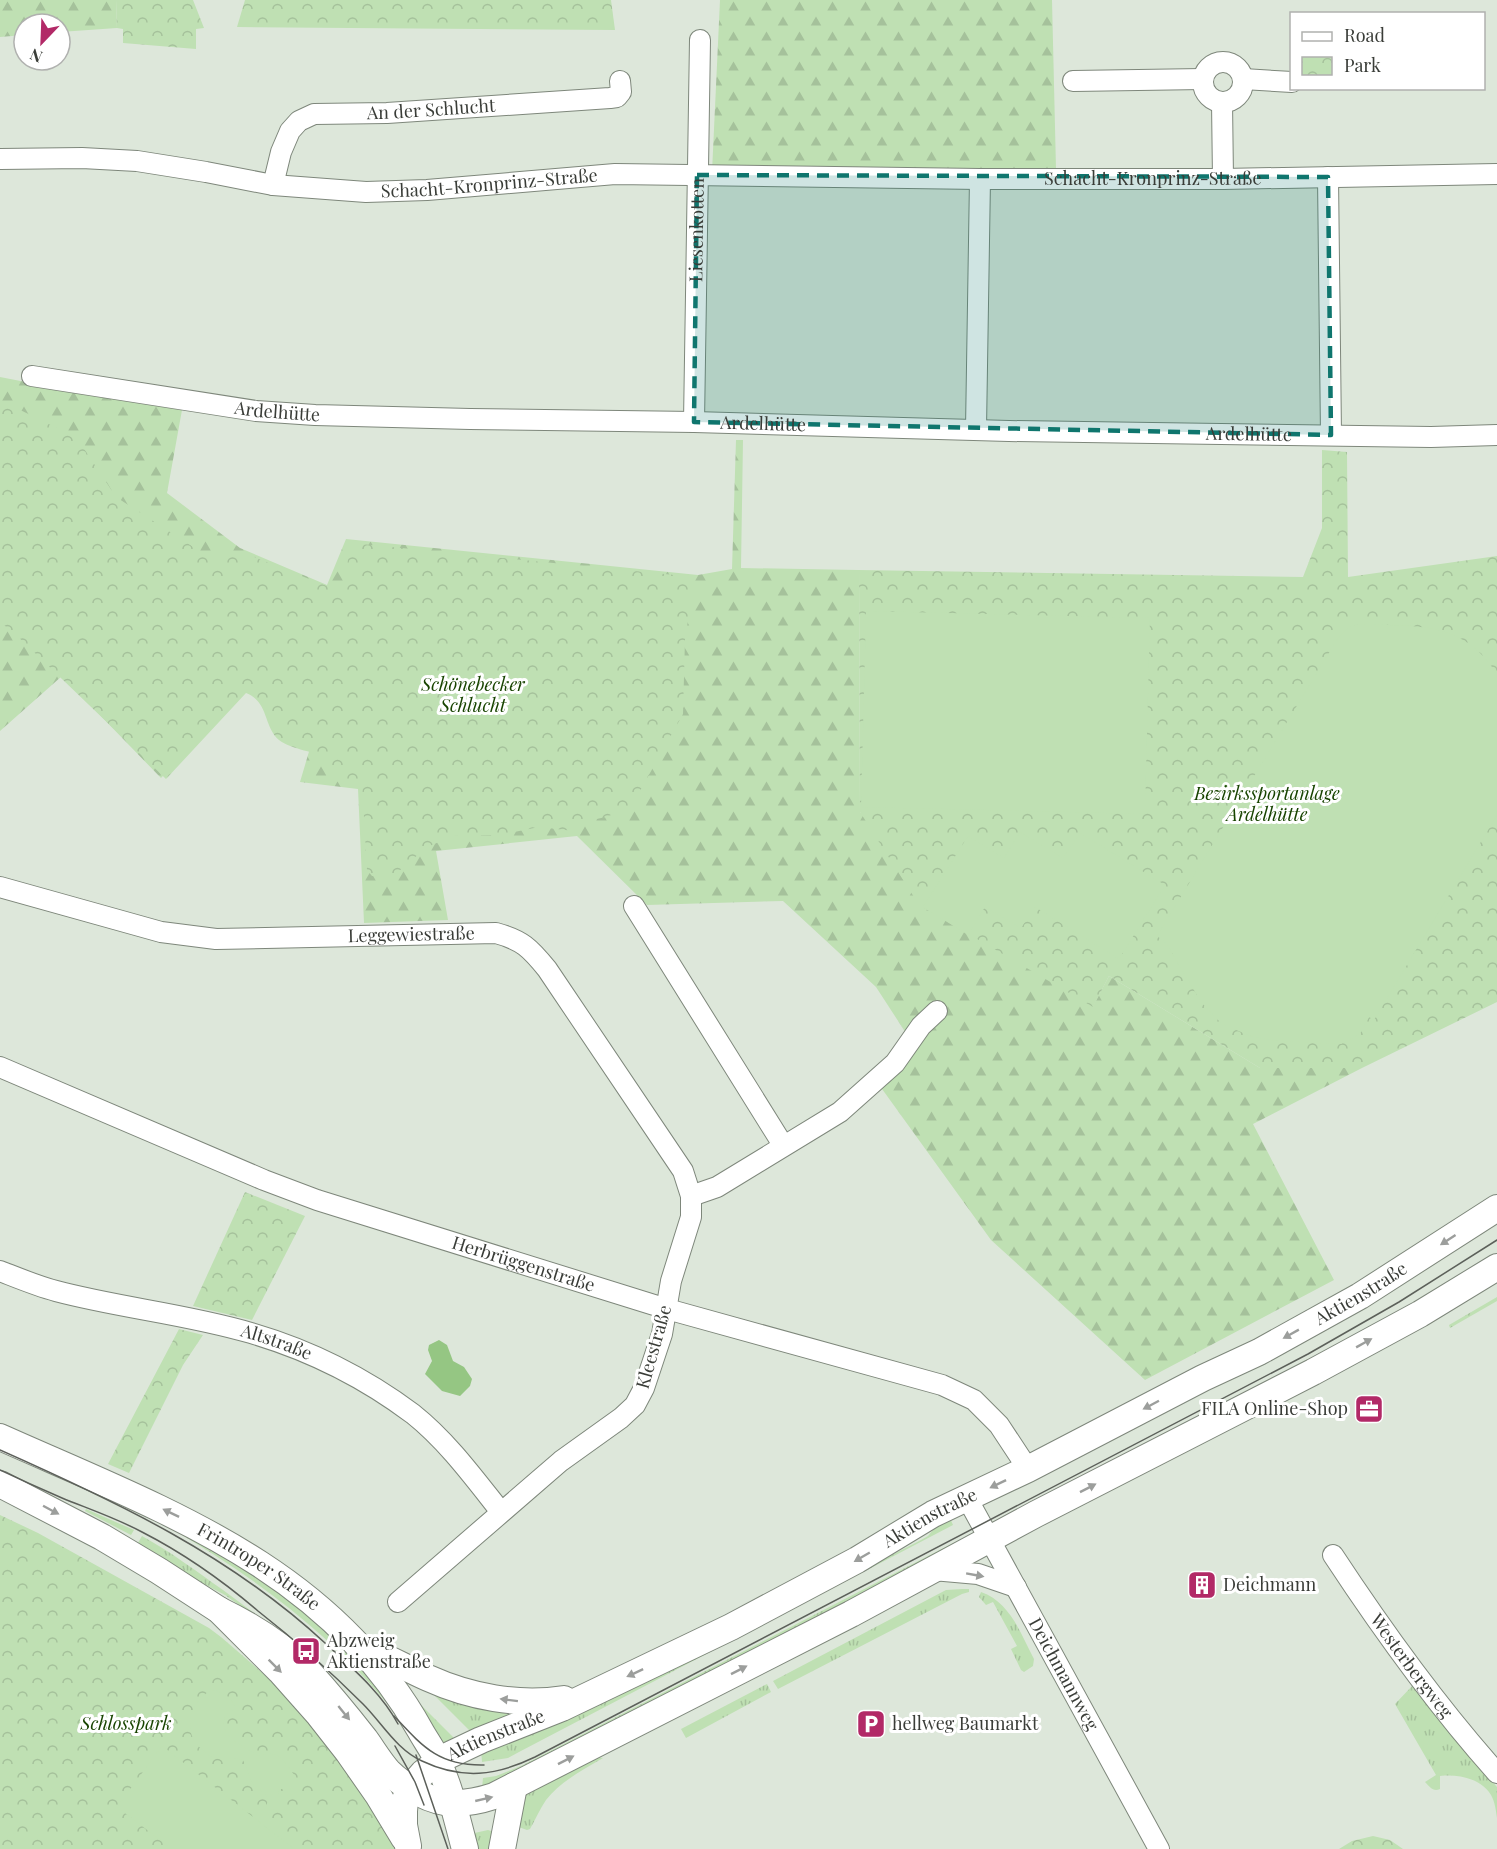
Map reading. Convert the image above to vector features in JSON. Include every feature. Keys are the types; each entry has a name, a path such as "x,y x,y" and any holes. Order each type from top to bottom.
{"main road":[{"name":"Aktienstraße","path":"410,1789 423,1773 438,1761 469,1745 556,1710 731,1627 857,1560 922,1520 1029,1469 1203,1378 1259,1352 1360,1296 1497,1208"},
{"path":"0,1484 102,1538 276,1643 292,1656 329,1695 388,1770 410,1789 452,1803 487,1798 1313,1372 1420,1314 1497,1267"},
{"name":"Frintroper Straße","path":"0,1437 168,1512 241,1551 294,1587 359,1646 398,1693 438,1761 465,1849"},
{"path":"219,1610 280,1671 319,1715 372,1786 409,1847"},
{"path":"359,1646 428,1678 470,1692 512,1701 546,1702 588,1695"},
{"path":"502,1849 514,1786"},
{"path":"409,1847 404,1811 405,1800 410,1789"}],"street":[{"name":"Liesenkotten","path":"694,422 700,40"},
{"path":"1219,62 1236,67 1243,79 1238,95 1229,101 1214,100 1204,88 1205,72 1210,66 1219,62"},
{"path":"1073,81 1203,79"},
{"path":"1243,79 1290,82"},
{"name":"An der Schlucht","path":"273,185 281,152 290,131 299,121 314,114 387,113 610,98 617,97 621,92 620,81"},
{"path":"1222,102 1223,179"},
{"name":"Schacht-Kronprinz-Straße","path":"0,159 82,158 138,161 273,185 366,192 427,190 615,174 980,180 1223,179 1497,174"},
{"path":"1328,177 1332,435"},
{"path":"976,429 980,180"},
{"name":"Ardelhütte","path":"32,376 256,411 315,415 1431,437 1497,435"},
{"name":"Leggewiestraße","path":"0,886 161,932 216,939 496,933 514,938 536,955 554,979 683,1171 691,1196"},
{"path":"634,906 783,1145"},
{"path":"691,1196 717,1187 840,1112 895,1063 921,1026 937,1011"},
{"name":"Herbrüggenstraße","path":"0,1067 264,1180 317,1200 667,1309 942,1385 974,1400 991,1416 1029,1469"},
{"name":"Kleestraße","path":"398,1602 561,1461 621,1418 635,1405 644,1388 662,1334 671,1281 691,1217 691,1196"},
{"name":"Altstraße","path":"0,1271 54,1291 196,1319 252,1333 318,1358 365,1382 414,1415 451,1450 501,1512"},
{"name":"Deichmannweg","path":"967,1498 1159,1849"},
{"name":"Westerbergweg","path":"1334,1555 1417,1674 1497,1773"},
{"path":"933,1570 978,1574 1016,1587"}],"highlighted area":[{"path":"697,175 1328,177 1331,435 694,422"}],"green space":[{"path":"0,0 116,0 117,28 72,31 72,12 12,12 12,36 0,37"},
{"path":"116,0 193,0 204,28 196,29 196,49 123,43 123,29 117,28"},
{"path":"245,0 611,0 615,30 237,27"},
{"path":"720,0 1052,0 1056,169 712,172"},
{"path":"0,377 182,410 167,493 240,548 327,585 346,539 698,575 732,569 736,440 743,440 741,568 859,570 860,812 1093,1006 1109,976 1260,1068 1362,1068 1253,1124 1334,1280 1145,1380 991,1240 877,1082 915,1047 876,987 783,901 647,905 577,836 436,851 448,920 364,923 358,789 300,782 321,711 254,680 161,778 62,676 0,731"},
{"name":"Schönebecker Schlucht","path":"0,400 77,438 116,497 201,552 239,551 342,592 351,543 695,577 685,639 683,714 631,807 606,817 587,821 574,831 539,827 499,835 453,836 427,847 392,877 372,876 367,870 362,783 340,779 322,757 279,740 270,728 259,702 253,697 246,693 166,779 11,630 0,625"},
{"name":"Bezirkssportanlage Ardelhütte","path":"1322,450 1347,452 1348,577 1497,556 1497,1002 1362,1068 1260,1068 1109,976 1093,1007 919,905 860,812 859,570 1303,577 1322,528"},
{"path":"866,611 1150,618 1145,814 861,807"},
{"path":"1358,624 1418,627 1453,635 1469,643 1497,674 1497,815 1374,1020 1369,1017 1360,1034 1341,1044 1278,1041 1253,1037 1219,1021 1201,1002 1166,943 1157,936 1338,638 1349,627"},
{"path":"1020,832 1063,858 1080,833 1165,885 1119,959 1035,907 1021,928 985,907 968,935 923,907 968,836 1004,858"},
{"path":"245,1192 305,1216 252,1320 193,1306"},
{"path":"1497,1297 1497,1301 1450,1328 1449,1325"},
{"path":"179,1329 203,1335 183,1365 129,1473 108,1464"},
{"path":"86,1509 134,1530 131,1535 85,1511"},
{"name":"Schlosspark","path":"0,1515 38,1533 209,1628 221,1637 276,1685 322,1736 348,1772 395,1849 0,1849"},
{"path":"950,1518 953,1525 508,1758 482,1762 481,1749 828,1588 928,1536 937,1525"},
{"path":"170,1528 222,1549 338,1637 387,1700 385,1701 338,1650 285,1605 229,1564"},
{"path":"142,1536 223,1590 270,1626 316,1664 344,1692 340,1693 257,1618 225,1595 135,1548"},
{"path":"961,1539 962,1542 525,1770 482,1788 483,1778 496,1776 521,1766"},
{"path":"969,1589 969,1592 778,1689 773,1681 946,1590"},
{"path":"981,1592 1000,1603 1019,1629 1034,1659 1033,1666 1024,1672 1011,1649 1017,1646 993,1602 986,1605 979,1597"},
{"path":"767,1684 771,1692 686,1738 681,1729"},
{"path":"1414,1684 1497,1787 1497,1818 1491,1795 1487,1789 1475,1781 1454,1776 1440,1776 1440,1789 1435,1790 1425,1782 1436,1775 1395,1704"},
{"path":"211,1690 226,1695 235,1707 231,1713 226,1714 224,1722 225,1729 233,1740 258,1756 277,1755 296,1777 296,1789 277,1789 280,1796 284,1797 279,1812 266,1807 268,1800 265,1794 254,1787 243,1760 213,1757 196,1743 192,1736 190,1719 193,1710 203,1696"},
{"path":"432,1693 511,1715 471,1732"},
{"path":"415,1702 422,1706 456,1740 443,1746"},
{"path":"162,1746 294,1849 172,1849 117,1807"},
{"path":"596,1757 603,1758 573,1776 552,1793 530,1829 513,1825 524,1796"},
{"path":"488,1830 497,1833 494,1849 475,1849 470,1834"},
{"path":"1373,1836 1390,1840 1403,1849 1339,1849 1352,1841"}],"shaded area":[{"path":"439,1340 447,1345 453,1361 464,1367 472,1379 470,1386 460,1396 442,1391 425,1374 432,1361 428,1350 429,1345"}],"tram line":[{"path":"0,1470 132,1527 217,1578 312,1656 363,1704 397,1743 413,1756 451,1771 493,1772 535,1757 1308,1354 1399,1302 1497,1240"},
{"path":"0,1450 87,1490 171,1533 251,1583 289,1612 355,1671 383,1701 398,1724"},
{"path":"394,1716 423,1745 443,1758 455,1762 484,1765"},
{"path":"395,1746 415,1782 424,1805"},
{"path":"416,1755 448,1849"}],"place":[{"name":"FILA Online-Shop","path":"1369,1409"},
{"name":"Deichmann","path":"1202,1585"},
{"name":"Abzweig Aktienstraße","path":"306,1651"},
{"name":"hellweg Baumarkt","path":"871,1724"}]}
